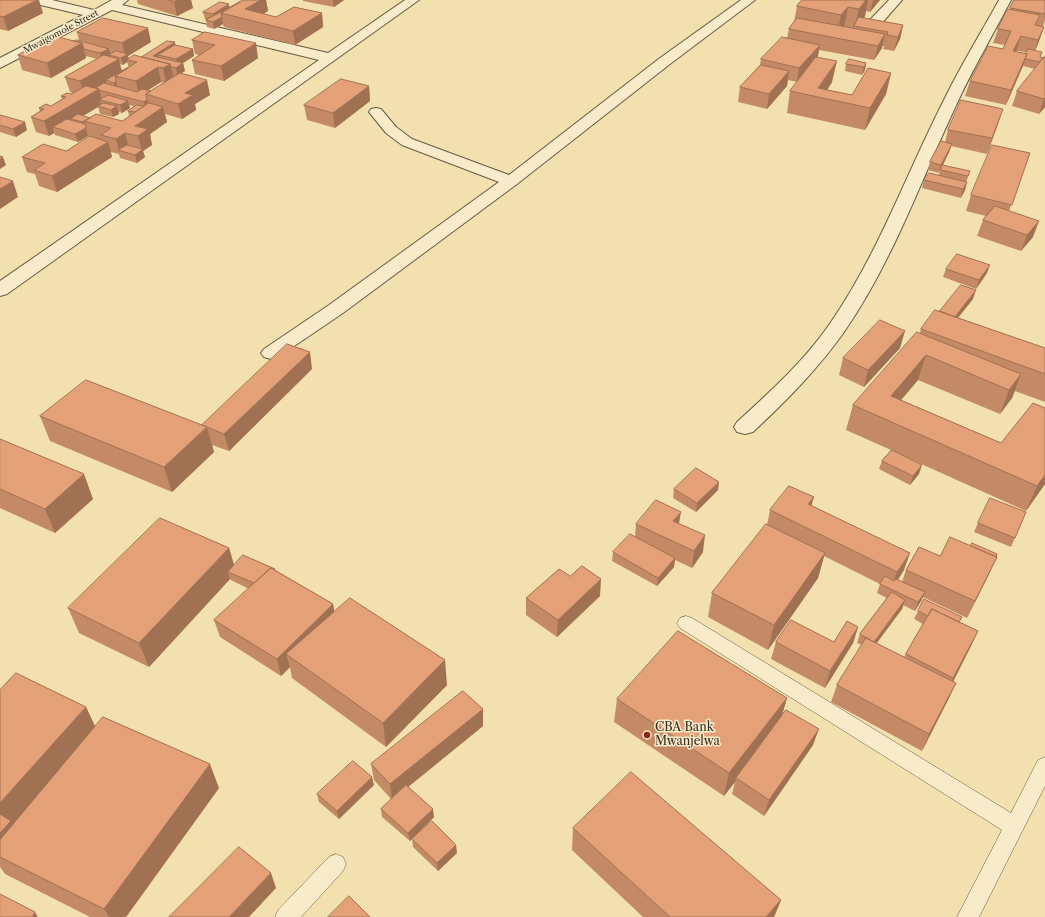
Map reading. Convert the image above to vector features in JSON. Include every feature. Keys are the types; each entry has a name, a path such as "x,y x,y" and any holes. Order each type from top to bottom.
{"street":[{"path":"36,0 95,14"},
{"path":"0,290 413,0"},
{"path":"271,353 336,309 511,181 665,61 749,0"},
{"path":"870,28 896,0"},
{"path":"745,427 783,392 836,329 851,305 884,247 952,98 1004,0"},
{"path":"117,3 330,58"},
{"name":"Mwaigomole Street","path":"0,64 117,3"},
{"path":"376,112 391,130 407,142 511,181"}],"lane":[{"path":"686,623 1014,826"},
{"path":"968,917 1045,766"},
{"path":"286,917 336,864"}],"building":[{"path":"0,0 37,0 3,17 0,16"},
{"path":"243,0 261,0 245,9 276,17 294,7 322,13 293,31 221,13"},
{"path":"802,0 866,0 859,9 848,7 841,15 797,6"},
{"path":"1014,0 1045,0 1045,14 1010,8"},
{"path":"220,2 229,4 213,14 203,12"},
{"path":"240,2 221,13 222,17 213,22 206,20"},
{"path":"1008,9 1040,15 1035,25 1044,27 1038,40 1021,36 1013,51 1027,54 1011,90 970,81 988,46 1003,49 1011,31 998,29"},
{"path":"859,17 903,25 898,37 887,35 888,32 854,26"},
{"path":"103,18 148,28 122,43 77,32"},
{"path":"797,18 885,34 878,46 789,29"},
{"path":"205,32 256,43 221,66 192,60 215,45 192,40"},
{"path":"54,36 82,43 47,63 18,55"},
{"path":"782,37 820,45 799,68 761,59"},
{"path":"77,40 109,49 100,53 84,49 82,43 74,41"},
{"path":"167,41 175,42 153,56 183,63 176,68 171,67 170,64 142,57"},
{"path":"175,45 193,49 176,59 158,55"},
{"path":"1028,49 1042,52 1040,57 1044,58 1040,62 1025,59"},
{"path":"116,51 128,54 121,58 109,55"},
{"path":"104,55 119,59 80,81 65,77"},
{"path":"134,55 170,64 163,68 158,67 136,81 115,76 137,62 127,60"},
{"path":"816,57 837,61 818,88 852,95 868,68 891,73 870,108 790,91"},
{"path":"1044,57 1045,98 1044,99 1017,91"},
{"path":"849,59 866,63 864,67 846,64"},
{"path":"761,65 789,71 769,94 740,87"},
{"path":"127,68 115,76 116,81 114,83 106,80"},
{"path":"180,73 207,80 185,93 193,95 178,104 146,94"},
{"path":"341,79 369,86 333,113 304,105"},
{"path":"104,83 137,92 142,89 151,91 146,94 147,99 144,102 96,88"},
{"path":"86,86 99,89 44,121 31,117 44,109 39,108 46,104 51,106 66,97 61,96 67,93 71,94"},
{"path":"108,95 128,101 120,105 100,100"},
{"path":"961,100 1003,109 992,138 948,130"},
{"path":"104,103 117,106 111,110 98,106"},
{"path":"149,103 163,107 135,126 148,129 138,136 125,133 116,139 101,135 111,128 84,121 96,114 122,121"},
{"path":"137,105 144,106 135,112 128,111"},
{"path":"78,114 90,118 83,122 71,119"},
{"path":"0,115 25,122 13,129 0,125"},
{"path":"67,119 85,124 86,128 75,134 53,127"},
{"path":"90,136 108,142 52,176 34,170 45,163 22,157 43,144 66,151"},
{"path":"941,141 952,144 941,165 930,162"},
{"path":"127,145 143,149 135,155 118,150"},
{"path":"992,145 1030,153 1012,205 971,195"},
{"path":"942,165 970,171 968,176 941,170"},
{"path":"929,173 967,182 963,189 924,180"},
{"path":"0,177 13,181 0,189"},
{"path":"995,206 1039,221 1027,235 983,220"},
{"path":"957,254 990,265 979,280 946,269"},
{"path":"961,285 976,290 955,317 940,311"},
{"path":"935,310 1045,348 1045,374 921,329"},
{"path":"880,320 905,331 868,370 843,358"},
{"path":"917,332 1021,374 1009,390 926,355 891,396 1001,443 1033,403 1045,408 1045,475 1037,486 853,405"},
{"path":"287,344 310,352 224,434 202,425"},
{"path":"86,380 207,427 164,467 40,416"},
{"path":"0,439 84,474 45,509 0,489"},
{"path":"892,450 922,465 913,476 882,461"},
{"path":"696,468 719,482 697,503 674,489"},
{"path":"789,486 814,497 808,504 910,553 897,572 770,510"},
{"path":"990,498 1026,512 1015,538 978,523"},
{"path":"656,500 681,512 673,521 705,535 694,551 636,524"},
{"path":"160,518 229,548 139,643 68,608"},
{"path":"766,524 825,553 774,625 712,593"},
{"path":"630,534 675,558 658,578 613,552"},
{"path":"950,537 997,557 975,601 906,570 919,547 940,556"},
{"path":"972,543 997,554 996,557 971,546"},
{"path":"243,555 275,569 271,568 254,583 228,572"},
{"path":"582,566 601,579 558,620 526,598 559,569 570,576"},
{"path":"271,568 333,604 277,659 214,620"},
{"path":"885,576 894,581 896,579 925,592 918,602 880,584"},
{"path":"892,592 905,600 874,642 860,634"},
{"path":"350,598 445,660 383,723 286,654"},
{"path":"924,599 962,617 959,622 932,609 928,616 918,611"},
{"path":"932,609 978,631 953,678 906,654"},
{"path":"791,620 834,642 847,621 858,627 830,671 776,642"},
{"path":"678,631 787,698 729,773 617,699"},
{"path":"866,638 956,683 929,734 837,685"},
{"path":"16,673 86,707 0,803 0,690"},
{"path":"463,691 483,709 390,784 371,764"},
{"path":"786,710 819,729 769,800 736,778"},
{"path":"103,717 210,764 104,909 0,857 0,840"},
{"path":"353,761 372,777 337,811 317,794"},
{"path":"631,772 781,900 766,917 670,917 573,828"},
{"path":"406,785 433,809 408,833 381,809"},
{"path":"0,814 11,821 0,833"},
{"path":"432,821 456,845 437,863 412,839"},
{"path":"239,847 271,873 229,917 169,917"},
{"path":"0,894 35,912 32,917 0,917"},
{"path":"349,896 370,917 328,917"}],"place":[{"name":"CBA Bank Mwanjelwa","path":"647,735"}]}
